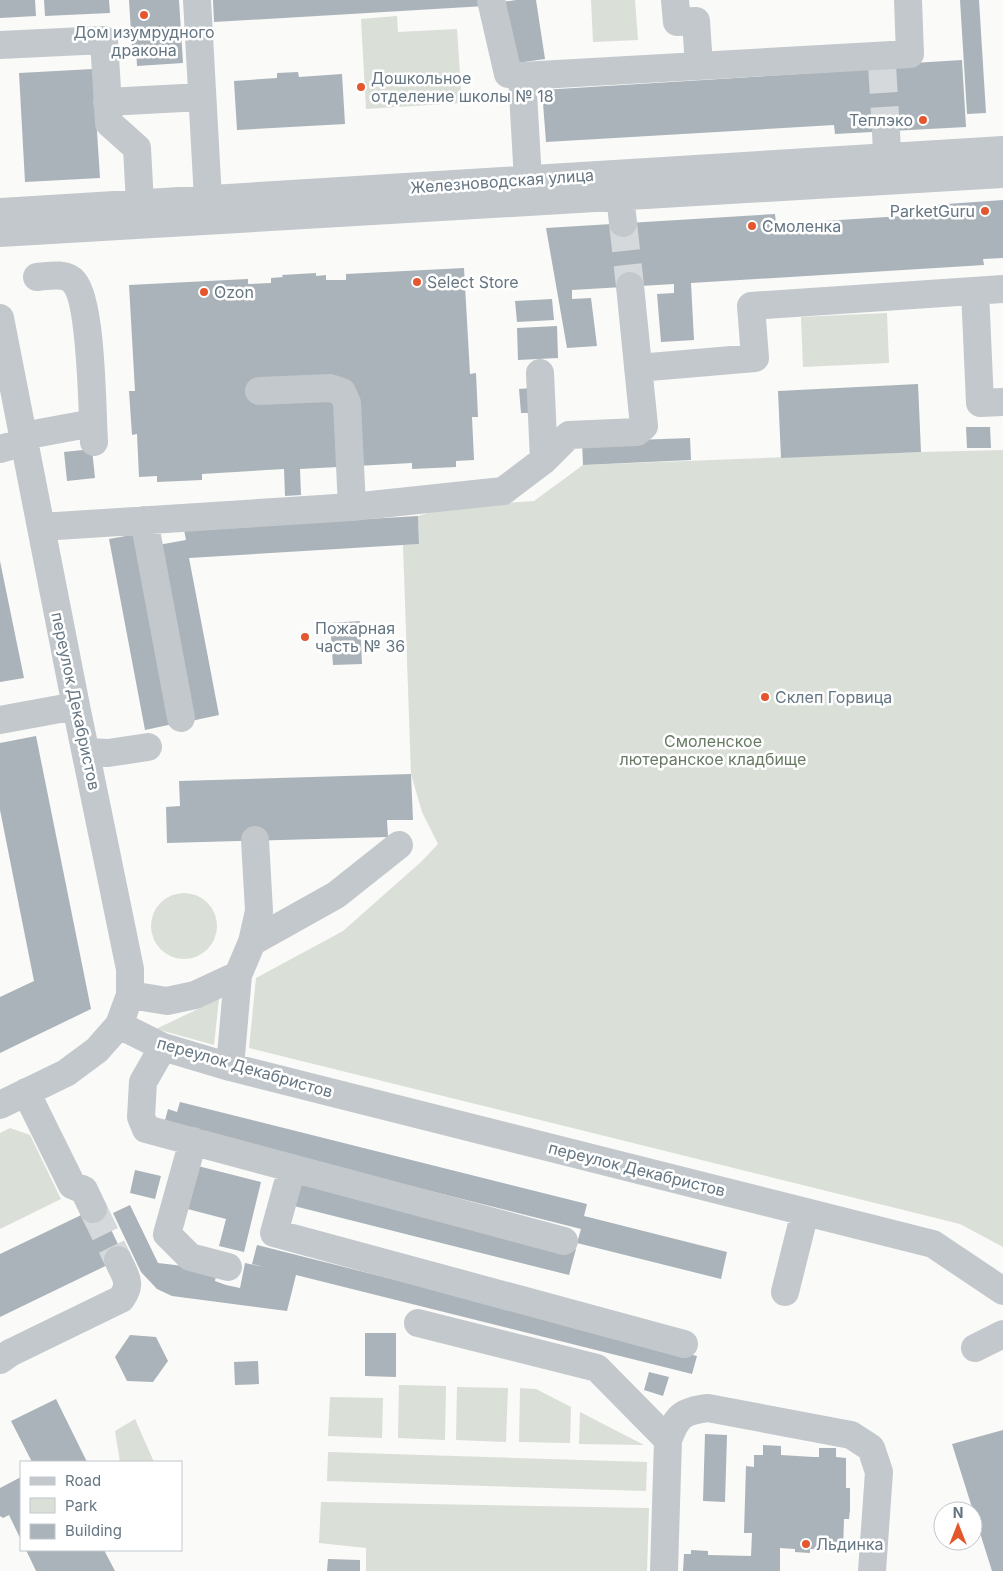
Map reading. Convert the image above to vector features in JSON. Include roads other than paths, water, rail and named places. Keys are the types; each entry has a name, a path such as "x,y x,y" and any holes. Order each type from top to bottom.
{"street":[{"path":"197,0 208,199"},
{"path":"491,0 508,74 522,76 699,66 882,61 910,54 908,0"},
{"path":"675,0 677,22 696,21 699,66"},
{"path":"0,45 104,40 109,123 137,148 140,204"},
{"path":"522,76 528,180"},
{"path":"107,102 202,97"},
{"name":"Железноводская улица","path":"0,212 1003,150"},
{"name":"Железноводская улица","path":"0,233 620,196 887,156 1003,174"},
{"path":"620,196 623,223"},
{"path":"16,442 93,433 88,332 80,292 74,280 62,276 37,277"},
{"path":"41,527 352,507 503,491 544,460 569,435 637,432 644,426 630,286"},
{"path":"638,368 755,358 751,306 1003,289"},
{"path":"975,291 980,403 1003,402"},
{"name":"переулок Декабристов","path":"0,318 16,442 41,527 130,969 130,995 119,1025 163,1047 230,1066 933,1244 1003,1291"},
{"path":"540,373 544,460"},
{"path":"259,392 330,388 342,392 347,403 352,507"},
{"path":"144,520 181,718"},
{"path":"0,720 76,706"},
{"path":"87,752 108,752 148,747"},
{"path":"230,1066 238,975 252,942 259,912 255,840"},
{"path":"252,942 336,895 399,845"},
{"path":"130,995 167,1001 195,995 238,975"},
{"path":"0,1105 66,1073 97,1050 119,1025"},
{"path":"163,1047 143,1082 141,1118 146,1129 564,1241"},
{"path":"26,1092 72,1185 84,1190 93,1209"},
{"path":"193,1141 167,1234 190,1257 228,1267"},
{"path":"292,1168 274,1233 684,1344"},
{"path":"785,1292 805,1212"},
{"path":"0,1360 10,1353 121,1299 128,1290 128,1280 118,1260"},
{"path":"418,1323 597,1368 668,1440"},
{"path":"975,1348 1003,1334"},
{"path":"664,1571 668,1440 674,1423 689,1410 708,1408 851,1434 871,1448 879,1472 872,1571"}],"tunnel":[{"path":"882,65 886,131"},
{"path":"623,223 630,286"},
{"path":"93,1209 118,1260"}],"place":[{"name":"Дом изумрудного дракона","path":"144,15"},
{"name":"Дошкольное отделение школы № 18","path":"361,87"},
{"name":"Теплэко","path":"923,120"},
{"name":"ParketGuru","path":"985,211"},
{"name":"Смоленка","path":"752,226"},
{"name":"Select Store","path":"417,282"},
{"name":"Ozon","path":"204,292"},
{"name":"Пожарная часть № 36","path":"305,637"},
{"name":"Склеп Горвица","path":"765,697"},
{"name":"Льдинка","path":"806,1544"}],"park label":[{"name":"Смоленское лютеранское кладбище","path":"713,750"}]}
